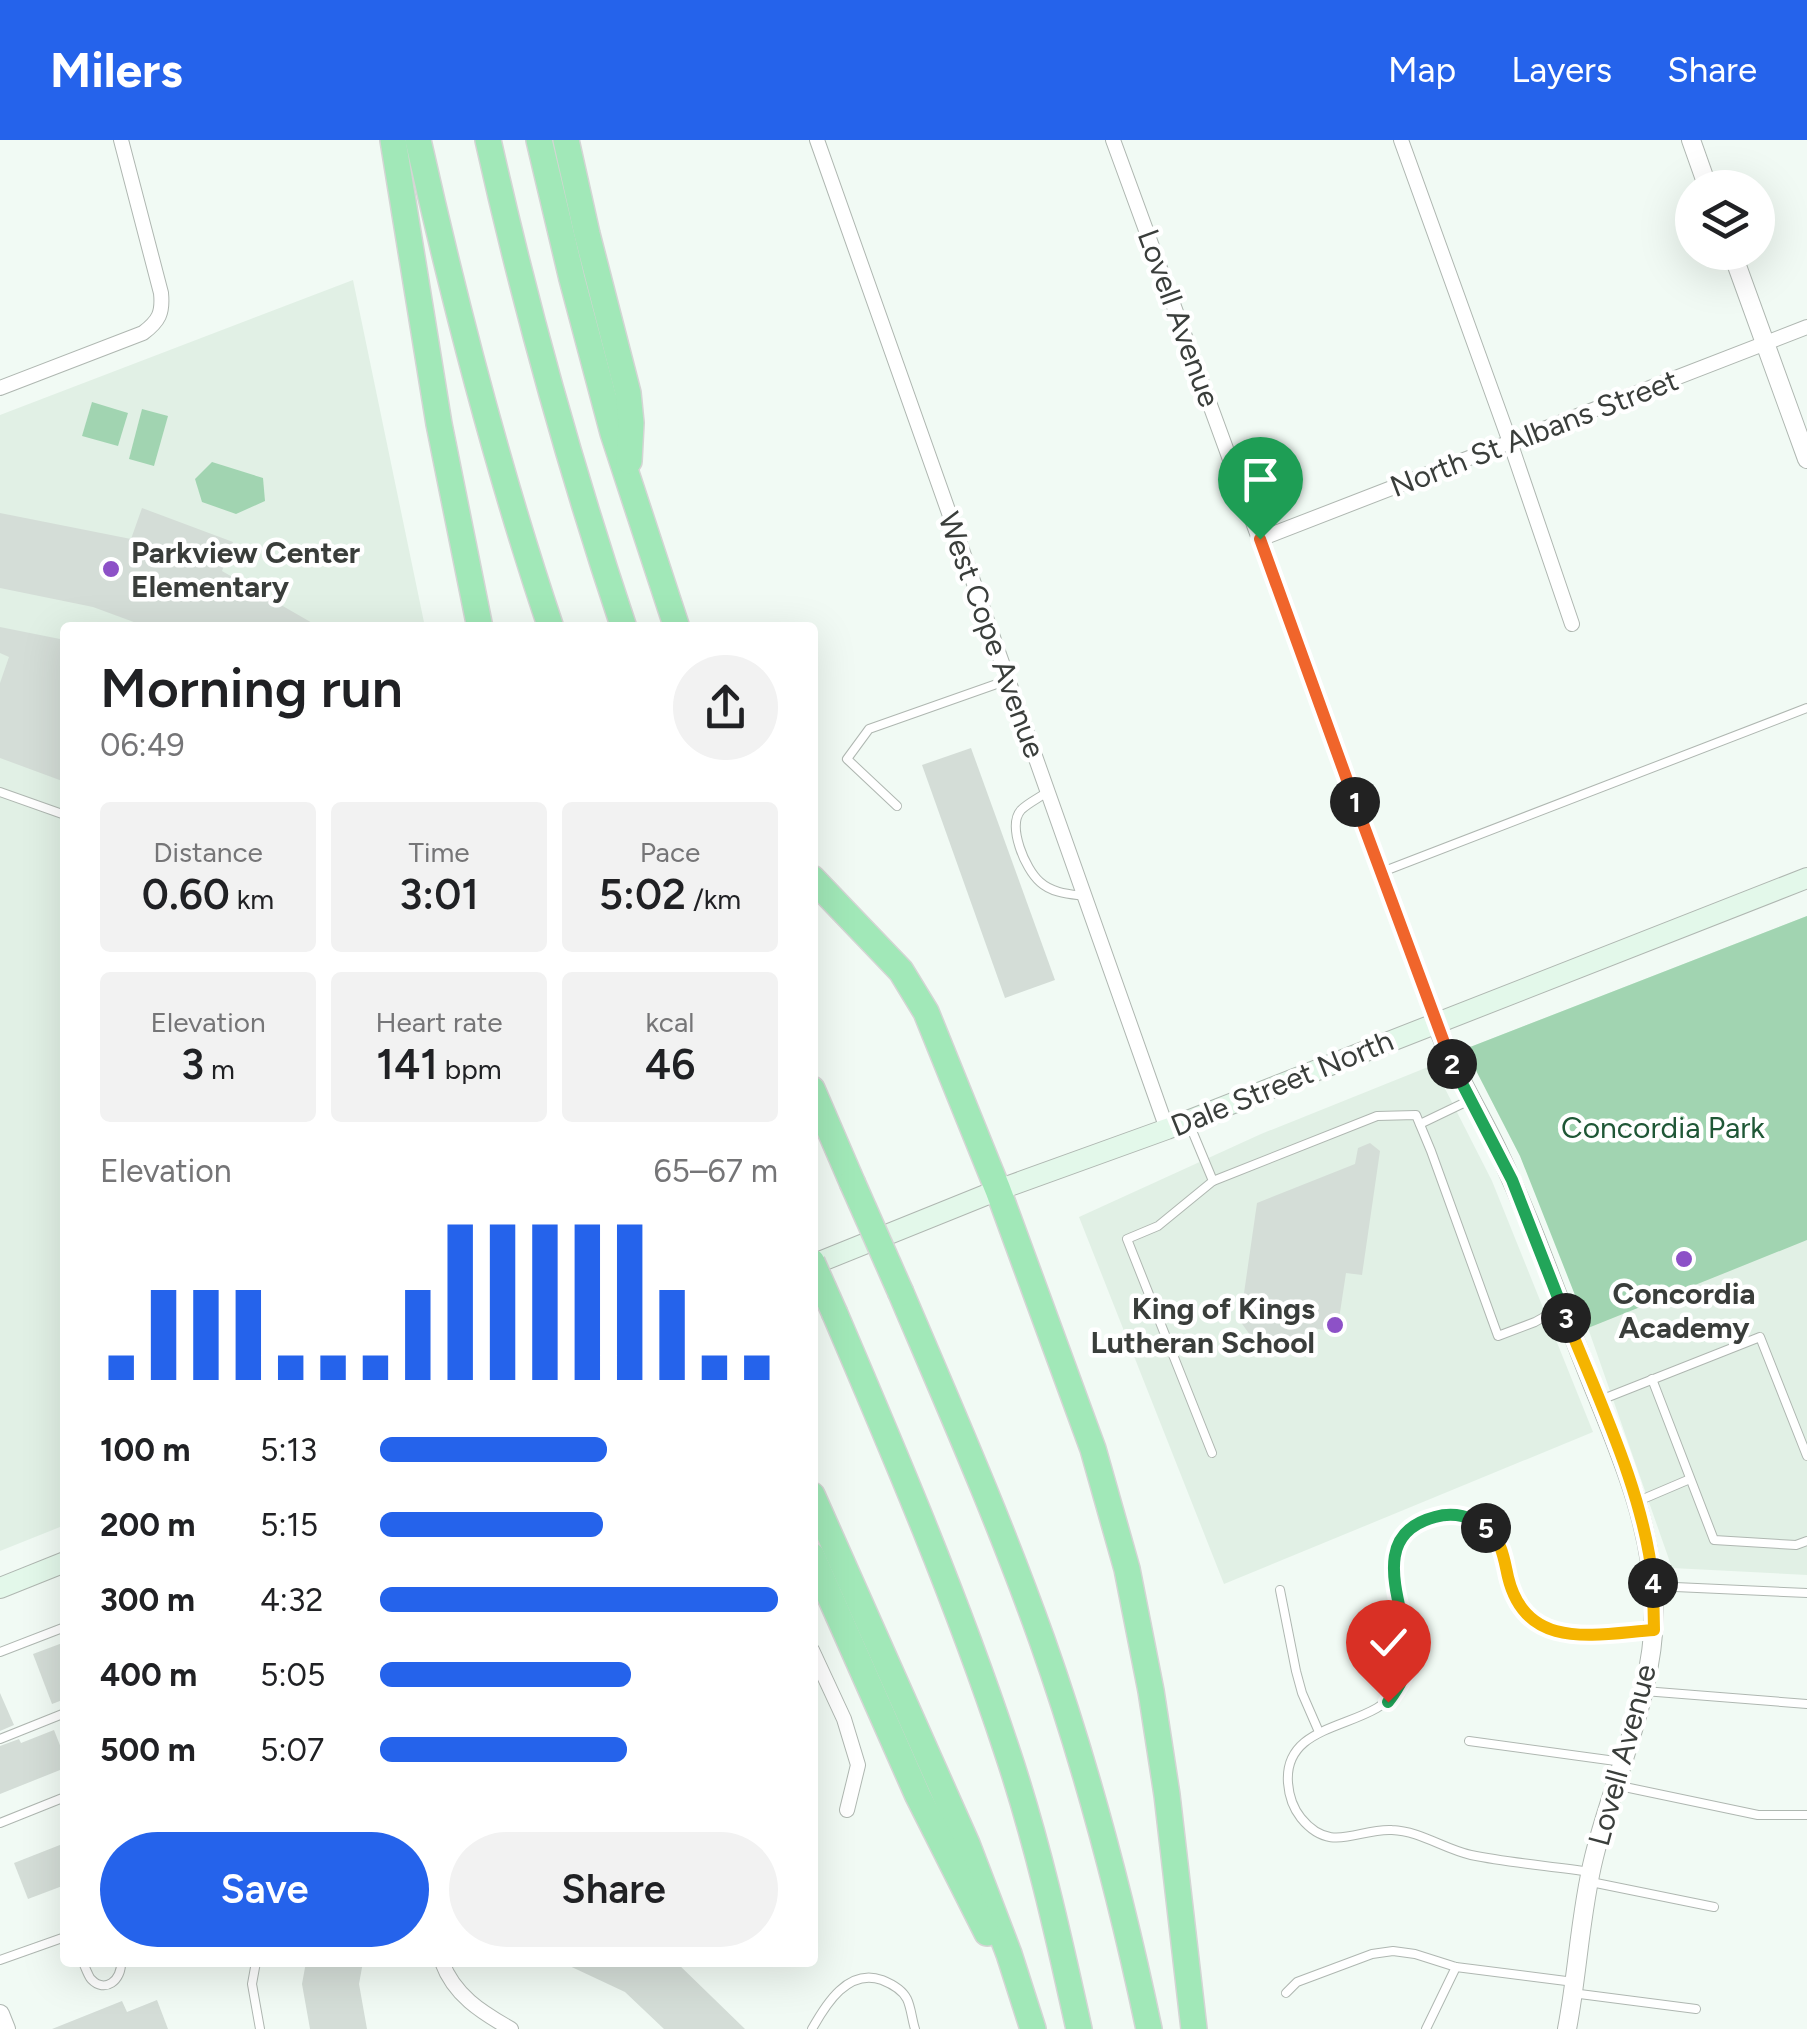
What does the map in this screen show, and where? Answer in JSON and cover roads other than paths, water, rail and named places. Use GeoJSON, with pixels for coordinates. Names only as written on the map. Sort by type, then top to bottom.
{"type":"FeatureCollection","features":[{"type":"Feature","properties":{"kind":"highway"},"geometry":{"type":"LineString","coordinates":[[393,140],[439,424],[479,622]]}},
{"type":"Feature","properties":{"kind":"highway"},"geometry":{"type":"LineString","coordinates":[[418,140],[468,352],[549,622]]}},
{"type":"Feature","properties":{"kind":"highway"},"geometry":{"type":"LineString","coordinates":[[488,140],[535,335],[584,508],[622,622]]}},
{"type":"Feature","properties":{"kind":"highway"},"geometry":{"type":"LineString","coordinates":[[538,140],[590,350],[675,622]]}},
{"type":"Feature","properties":{"kind":"highway"},"geometry":{"type":"LineString","coordinates":[[566,140],[628,393],[628,481]]}},
{"type":"Feature","properties":{"kind":"highway"},"geometry":{"type":"LineString","coordinates":[[818,884],[884,952],[913,988],[926,1012],[998,1190],[1093,1449],[1127,1569],[1151,1690],[1168,1794],[1194,2029]]}},
{"type":"Feature","properties":{"kind":"highway"},"geometry":{"type":"LineString","coordinates":[[818,1103],[984,1488],[1048,1660],[1111,1863],[1149,2029]]}},
{"type":"Feature","properties":{"kind":"highway"},"geometry":{"type":"LineString","coordinates":[[818,1277],[950,1588],[980,1670],[1031,1831],[1079,2029]]}},
{"type":"Feature","properties":{"kind":"highway"},"geometry":{"type":"LineString","coordinates":[[818,1509],[967,1844],[1009,1954],[1028,2018]]}},
{"type":"Feature","properties":{"kind":"highway"},"geometry":{"type":"LineString","coordinates":[[818,1570],[918,1796],[1028,2018]]}},
{"type":"Feature","properties":{"kind":"main road","name":"Dale Street North"},"geometry":{"type":"LineString","coordinates":[[818,1262],[998,1190],[1167,1130],[1807,878]]}},
{"type":"Feature","properties":{"kind":"main road"},"geometry":{"type":"LineString","coordinates":[[0,1588],[60,1564]]}},
{"type":"Feature","properties":{"kind":"street"},"geometry":{"type":"LineString","coordinates":[[0,388],[143,332],[158,322],[161,293],[121,140]]}},
{"type":"Feature","properties":{"kind":"street","name":"West Cope Avenue"},"geometry":{"type":"LineString","coordinates":[[816,140],[1167,1130]]}},
{"type":"Feature","properties":{"kind":"street","name":"Lovell Avenue"},"geometry":{"type":"LineString","coordinates":[[1113,140],[1448,1056],[1512,1180],[1644,1524],[1654,1586],[1654,1630],[1644,1690],[1590,1877],[1567,2029]]}},
{"type":"Feature","properties":{"kind":"street"},"geometry":{"type":"LineString","coordinates":[[1400,140],[1572,624]]}},
{"type":"Feature","properties":{"kind":"street"},"geometry":{"type":"LineString","coordinates":[[1691,140],[1702,170]]}},
{"type":"Feature","properties":{"kind":"street"},"geometry":{"type":"LineString","coordinates":[[1738,270],[1807,459]]}},
{"type":"Feature","properties":{"kind":"street","name":"North St Albans Street"},"geometry":{"type":"LineString","coordinates":[[1260,539],[1807,327]]}},
{"type":"Feature","properties":{"kind":"street"},"geometry":{"type":"LineString","coordinates":[[818,1663],[844,1719],[858,1765],[848,1810]]}},
{"type":"Feature","properties":{"kind":"street"},"geometry":{"type":"LineString","coordinates":[[445,1967],[473,2006],[510,2029]]}},
{"type":"Feature","properties":{"kind":"street"},"geometry":{"type":"LineString","coordinates":[[0,2014],[6,2029]]}},
{"type":"Feature","properties":{"kind":"lane"},"geometry":{"type":"LineString","coordinates":[[897,806],[847,759],[869,729],[1008,680]]}},
{"type":"Feature","properties":{"kind":"lane"},"geometry":{"type":"LineString","coordinates":[[1381,872],[1807,708]]}},
{"type":"Feature","properties":{"kind":"lane"},"geometry":{"type":"LineString","coordinates":[[0,792],[60,813]]}},
{"type":"Feature","properties":{"kind":"lane"},"geometry":{"type":"LineString","coordinates":[[1048,792],[1020,812],[1015,825],[1021,854],[1038,881],[1058,892],[1084,896]]}},
{"type":"Feature","properties":{"kind":"lane"},"geometry":{"type":"LineString","coordinates":[[1420,1124],[1470,1100]]}},
{"type":"Feature","properties":{"kind":"lane"},"geometry":{"type":"LineString","coordinates":[[1212,1452],[1126,1239],[1158,1226],[1213,1182],[1377,1116],[1416,1115],[1498,1336],[1562,1307]]}},
{"type":"Feature","properties":{"kind":"lane"},"geometry":{"type":"LineString","coordinates":[[1188,1121],[1213,1182]]}},
{"type":"Feature","properties":{"kind":"lane"},"geometry":{"type":"LineString","coordinates":[[1598,1401],[1760,1336],[1807,1456]]}},
{"type":"Feature","properties":{"kind":"lane"},"geometry":{"type":"LineString","coordinates":[[1652,1379],[1714,1540],[1796,1545],[1807,1541]]}},
{"type":"Feature","properties":{"kind":"lane"},"geometry":{"type":"LineString","coordinates":[[1636,1502],[1690,1479]]}},
{"type":"Feature","properties":{"kind":"lane"},"geometry":{"type":"LineString","coordinates":[[1654,1630],[1568,1636],[1536,1623],[1521,1610],[1512,1592],[1494,1533],[1477,1520],[1455,1515],[1436,1516],[1416,1524],[1402,1539],[1394,1558],[1408,1659],[1398,1689],[1388,1702],[1320,1732],[1294,1755],[1288,1770],[1288,1788],[1304,1822],[1323,1835],[1345,1839],[1388,1829],[1408,1832],[1472,1855],[1590,1877],[1714,1907]]}},
{"type":"Feature","properties":{"kind":"lane"},"geometry":{"type":"LineString","coordinates":[[1654,1586],[1807,1593]]}},
{"type":"Feature","properties":{"kind":"lane"},"geometry":{"type":"LineString","coordinates":[[1280,1590],[1302,1693],[1320,1732]]}},
{"type":"Feature","properties":{"kind":"lane"},"geometry":{"type":"LineString","coordinates":[[0,1652],[60,1629]]}},
{"type":"Feature","properties":{"kind":"lane"},"geometry":{"type":"LineString","coordinates":[[1644,1690],[1807,1704]]}},
{"type":"Feature","properties":{"kind":"lane"},"geometry":{"type":"LineString","coordinates":[[0,1739],[60,1715]]}},
{"type":"Feature","properties":{"kind":"lane"},"geometry":{"type":"LineString","coordinates":[[1468,1741],[1623,1762]]}},
{"type":"Feature","properties":{"kind":"lane"},"geometry":{"type":"LineString","coordinates":[[1615,1785],[1758,1816],[1807,1814]]}},
{"type":"Feature","properties":{"kind":"lane"},"geometry":{"type":"LineString","coordinates":[[0,1822],[60,1798]]}},
{"type":"Feature","properties":{"kind":"lane"},"geometry":{"type":"LineString","coordinates":[[0,1960],[60,1939]]}},
{"type":"Feature","properties":{"kind":"lane"},"geometry":{"type":"LineString","coordinates":[[1286,1993],[1298,1982],[1372,1954],[1393,1951],[1456,1966],[1696,2008]]}},
{"type":"Feature","properties":{"kind":"lane"},"geometry":{"type":"LineString","coordinates":[[1426,2029],[1456,1966]]}},
{"type":"Feature","properties":{"kind":"lane"},"geometry":{"type":"LineString","coordinates":[[85,1967],[90,1978],[104,1985],[120,1977],[121,1967]]}},
{"type":"Feature","properties":{"kind":"lane"},"geometry":{"type":"LineString","coordinates":[[255,1967],[252,1984],[260,2029]]}},
{"type":"Feature","properties":{"kind":"lane"},"geometry":{"type":"LineString","coordinates":[[812,2029],[830,1998],[852,1982],[870,1976],[893,1984],[906,1996],[915,2029]]}},
{"type":"Feature","properties":{"kind":"place","name":"Parkview Center Elementary"},"geometry":{"type":"Point","coordinates":[111,569]}},
{"type":"Feature","properties":{"kind":"place","name":"Concordia Academy"},"geometry":{"type":"Point","coordinates":[1684,1259]}},
{"type":"Feature","properties":{"kind":"place","name":"King of Kings Lutheran School"},"geometry":{"type":"Point","coordinates":[1335,1325]}},
{"type":"Feature","properties":{"kind":"park label","name":"Concordia Park"},"geometry":{"type":"Point","coordinates":[1663,1127]}}]}
